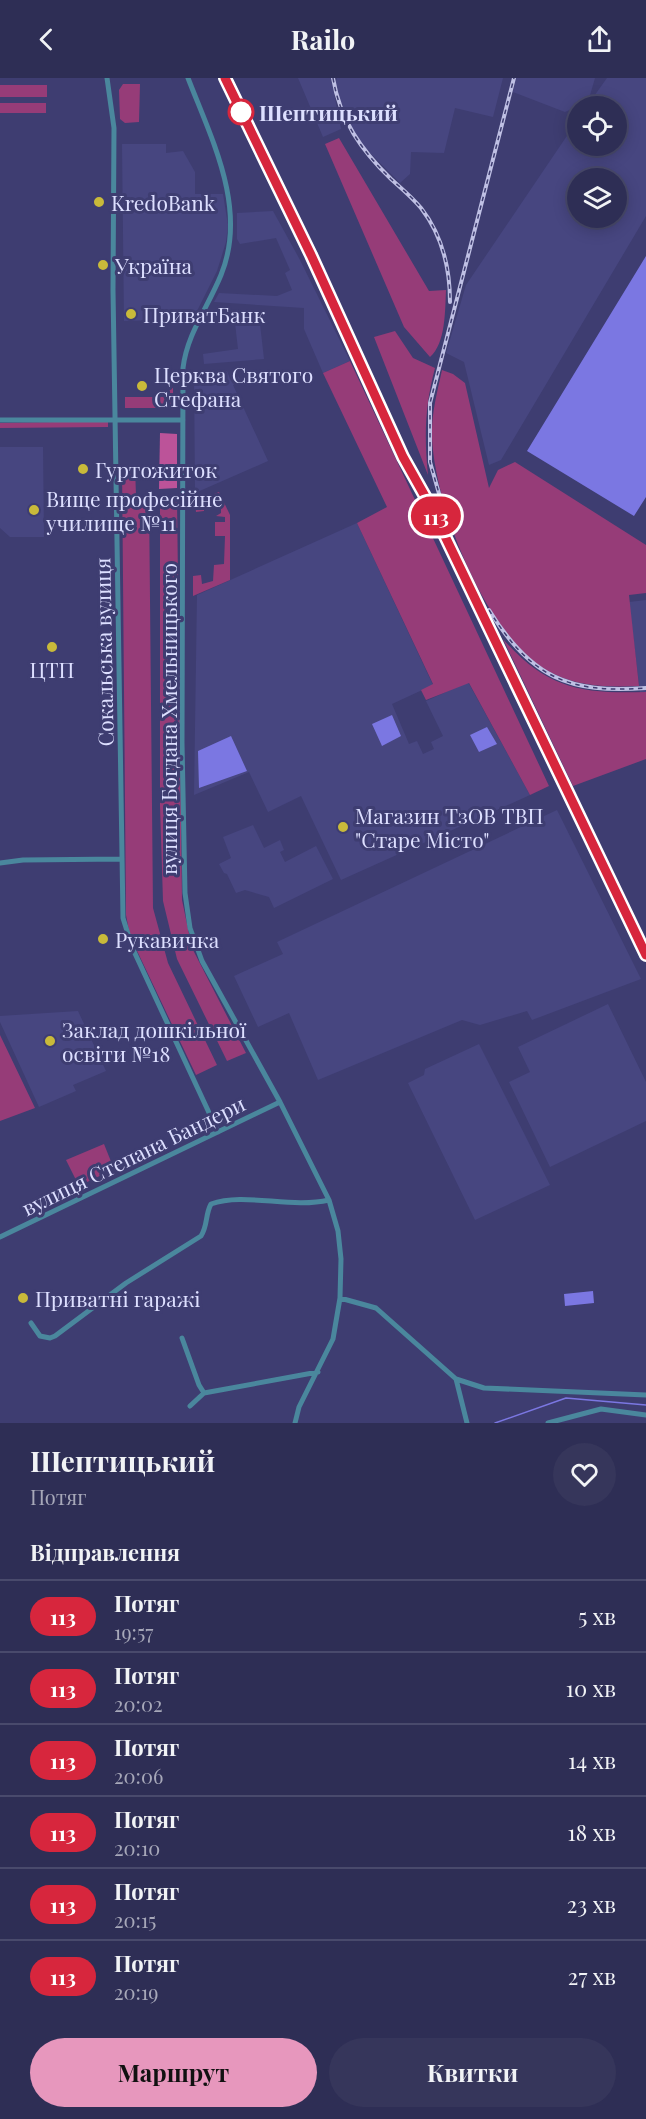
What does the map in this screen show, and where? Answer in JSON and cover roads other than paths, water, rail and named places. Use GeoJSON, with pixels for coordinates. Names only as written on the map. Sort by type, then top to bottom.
{"type":"FeatureCollection","features":[{"type":"Feature","properties":{"kind":"street","name":"Сокальська вулиця"},"geometry":{"type":"LineString","coordinates":[[106,78],[114,128],[122,859],[126,933],[218,1132]]}},
{"type":"Feature","properties":{"kind":"street","name":"вулиця Богдана Хмельницького"},"geometry":{"type":"LineString","coordinates":[[188,78],[215,148],[230,200],[231,226],[230,246],[222,273],[187,345],[183,368],[182,743],[188,914],[193,942],[280,1102],[329,1200],[338,1231],[341,1259],[340,1298],[333,1339],[299,1407],[295,1423]]}},
{"type":"Feature","properties":{"kind":"street"},"geometry":{"type":"LineString","coordinates":[[0,420],[183,420]]}},
{"type":"Feature","properties":{"kind":"street"},"geometry":{"type":"LineString","coordinates":[[0,863],[23,860],[122,859]]}},
{"type":"Feature","properties":{"kind":"street","name":"вулиця Степана Бандери"},"geometry":{"type":"LineString","coordinates":[[0,1237],[280,1102]]}},
{"type":"Feature","properties":{"kind":"street"},"geometry":{"type":"LineString","coordinates":[[31,1323],[40,1336],[50,1338],[55,1336],[126,1283],[201,1236],[208,1225],[208,1211],[211,1204],[225,1199],[294,1204],[329,1200]]}},
{"type":"Feature","properties":{"kind":"street"},"geometry":{"type":"LineString","coordinates":[[340,1298],[376,1308],[456,1379],[484,1388],[646,1395]]}},
{"type":"Feature","properties":{"kind":"street"},"geometry":{"type":"LineString","coordinates":[[182,1338],[204,1393]]}},
{"type":"Feature","properties":{"kind":"street"},"geometry":{"type":"LineString","coordinates":[[190,1406],[204,1393],[318,1372]]}},
{"type":"Feature","properties":{"kind":"street"},"geometry":{"type":"LineString","coordinates":[[456,1379],[466,1423]]}},
{"type":"Feature","properties":{"kind":"street"},"geometry":{"type":"LineString","coordinates":[[548,1423],[601,1409],[646,1415]]}},
{"type":"Feature","properties":{"kind":"waterway"},"geometry":{"type":"LineString","coordinates":[[495,1423],[566,1398],[646,1405]]}},
{"type":"Feature","properties":{"kind":"railway"},"geometry":{"type":"LineString","coordinates":[[230,78],[314,254],[397,437],[646,955]]}},
{"type":"Feature","properties":{"kind":"railway"},"geometry":{"type":"LineString","coordinates":[[333,78],[341,107],[361,145],[380,168],[418,204],[434,229],[446,264],[450,302]]}},
{"type":"Feature","properties":{"kind":"railway"},"geometry":{"type":"LineString","coordinates":[[448,525],[430,462],[430,403],[514,78]]}},
{"type":"Feature","properties":{"kind":"railway"},"geometry":{"type":"LineString","coordinates":[[489,610],[504,633],[520,651],[536,666],[554,676],[573,684],[595,688],[646,688]]}},
{"type":"Feature","properties":{"kind":"train","name":"113"},"geometry":{"type":"LineString","coordinates":[[225,78],[311,255],[403,457],[431,507],[646,955]]}},
{"type":"Feature","properties":{"kind":"place","name":"Шептицький"},"geometry":{"type":"Point","coordinates":[241,112]}},
{"type":"Feature","properties":{"kind":"place","name":"KredoBank"},"geometry":{"type":"Point","coordinates":[99,202]}},
{"type":"Feature","properties":{"kind":"place","name":"Україна"},"geometry":{"type":"Point","coordinates":[103,265]}},
{"type":"Feature","properties":{"kind":"place","name":"ПриватБанк"},"geometry":{"type":"Point","coordinates":[131,314]}},
{"type":"Feature","properties":{"kind":"place","name":"Церква Святого Стефана"},"geometry":{"type":"Point","coordinates":[142,386]}},
{"type":"Feature","properties":{"kind":"place","name":"Гуртожиток"},"geometry":{"type":"Point","coordinates":[83,469]}},
{"type":"Feature","properties":{"kind":"place","name":"Вище професійне училище №11"},"geometry":{"type":"Point","coordinates":[34,510]}},
{"type":"Feature","properties":{"kind":"place","name":"ЦТП"},"geometry":{"type":"Point","coordinates":[52,647]}},
{"type":"Feature","properties":{"kind":"place","name":"Магазин ТзОВ ТВП \"Старе Місто\""},"geometry":{"type":"Point","coordinates":[343,827]}},
{"type":"Feature","properties":{"kind":"place","name":"Рукавичка"},"geometry":{"type":"Point","coordinates":[103,939]}},
{"type":"Feature","properties":{"kind":"place","name":"Заклад дошкільної освіти №18"},"geometry":{"type":"Point","coordinates":[50,1041]}},
{"type":"Feature","properties":{"kind":"place","name":"Приватні гаражі"},"geometry":{"type":"Point","coordinates":[23,1298]}}]}
